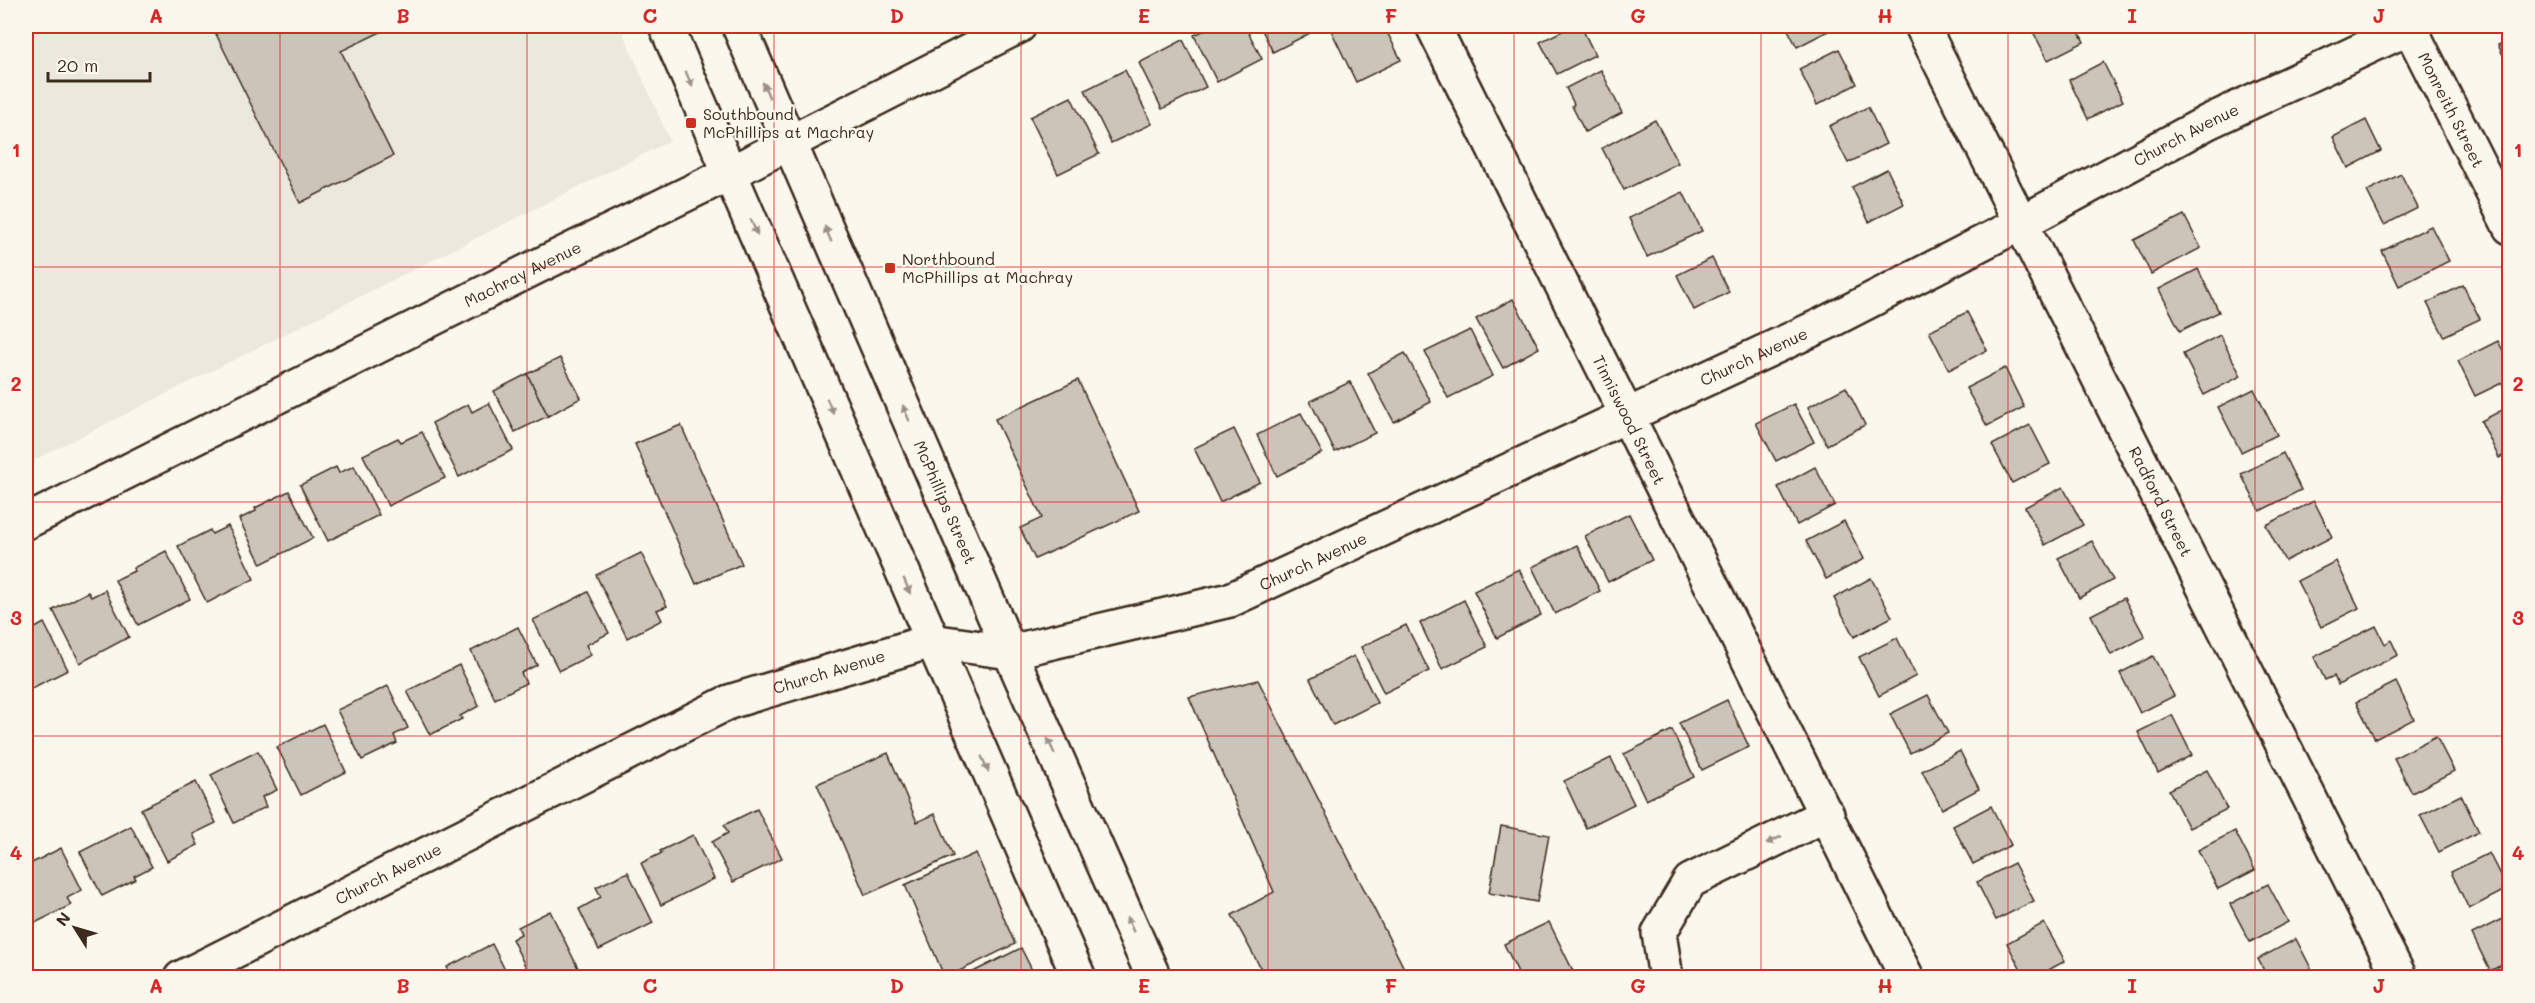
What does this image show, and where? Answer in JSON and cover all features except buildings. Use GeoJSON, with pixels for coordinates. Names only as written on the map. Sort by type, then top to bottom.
{"type":"FeatureCollection","features":[{"type":"Feature","properties":{"kind":"street"},"geometry":{"type":"LineString","coordinates":[[666,26],[1079,978]]}},
{"type":"Feature","properties":{"kind":"street","name":"McPhillips Street"},"geometry":{"type":"LineString","coordinates":[[739,26],[1154,978]]}},
{"type":"Feature","properties":{"kind":"street","name":"Machray Avenue"},"geometry":{"type":"LineString","coordinates":[[26,522],[536,267],[789,144],[1019,26]]}},
{"type":"Feature","properties":{"kind":"street","name":"Tinniswood Street"},"geometry":{"type":"LineString","coordinates":[[1433,26],[1907,978]]}},
{"type":"Feature","properties":{"kind":"street","name":"Radford Street"},"geometry":{"type":"LineString","coordinates":[[1922,26],[2400,978]]}},
{"type":"Feature","properties":{"kind":"street","name":"Church Avenue"},"geometry":{"type":"LineString","coordinates":[[181,978],[729,702],[931,641],[1010,651],[1230,600],[1824,324],[2021,223],[2208,122],[2410,26]]}},
{"type":"Feature","properties":{"kind":"street","name":"Monreith Street"},"geometry":{"type":"LineString","coordinates":[[2410,26],[2510,226]]}},
{"type":"Feature","properties":{"kind":"street"},"geometry":{"type":"LineString","coordinates":[[1666,978],[1659,933],[1690,881],[1827,814]]}},
{"type":"Feature","properties":{"kind":"shaded area"},"geometry":{"type":"Polygon","coordinates":[[[26,26],[620,26],[670,141],[26,464],[26,26]]]}},
{"type":"Feature","properties":{"kind":"place","name":"Southbound McPhillips at Machray"},"geometry":{"type":"Point","coordinates":[691,123]}},
{"type":"Feature","properties":{"kind":"place","name":"Northbound McPhillips at Machray"},"geometry":{"type":"Point","coordinates":[890,268]}}]}
